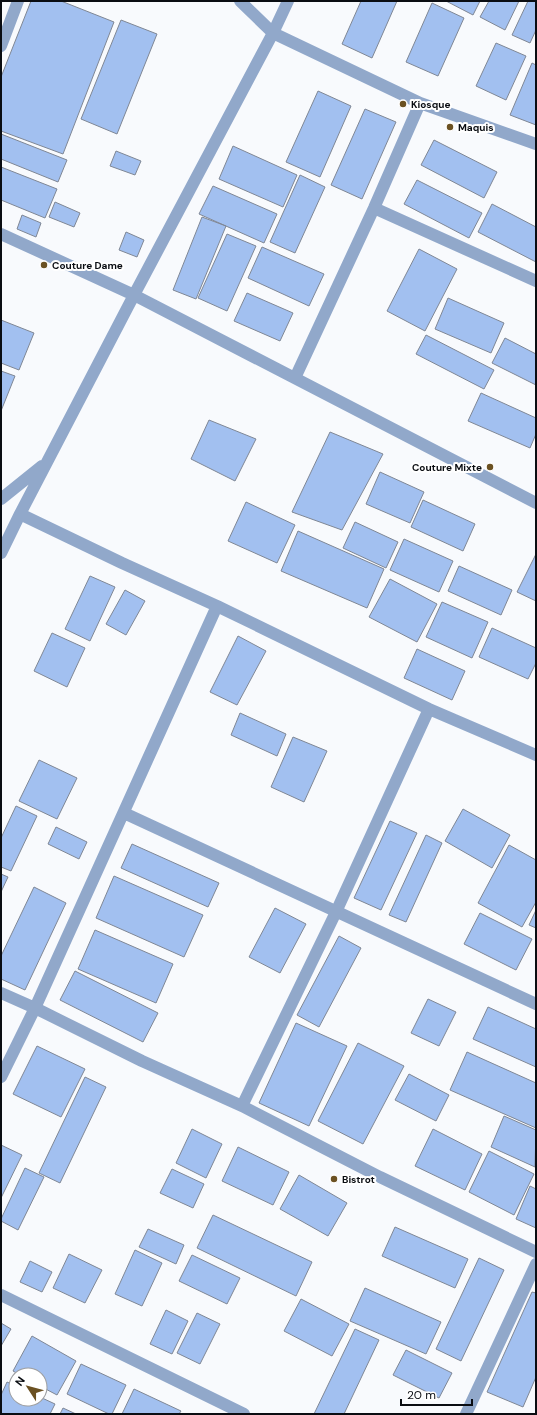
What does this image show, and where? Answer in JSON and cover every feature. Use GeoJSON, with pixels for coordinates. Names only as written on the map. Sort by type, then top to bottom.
{"type":"FeatureCollection","features":[{"type":"Feature","properties":{"kind":"street"},"geometry":{"type":"LineString","coordinates":[[1,46],[18,1]]}},
{"type":"Feature","properties":{"kind":"street"},"geometry":{"type":"LineString","coordinates":[[240,1],[273,33],[420,103],[536,144]]}},
{"type":"Feature","properties":{"kind":"street"},"geometry":{"type":"LineString","coordinates":[[1,553],[134,295],[273,33],[288,1]]}},
{"type":"Feature","properties":{"kind":"street"},"geometry":{"type":"LineString","coordinates":[[295,378],[374,208],[420,103]]}},
{"type":"Feature","properties":{"kind":"street"},"geometry":{"type":"LineString","coordinates":[[374,208],[536,281]]}},
{"type":"Feature","properties":{"kind":"street"},"geometry":{"type":"LineString","coordinates":[[1,234],[134,295],[536,503]]}},
{"type":"Feature","properties":{"kind":"street"},"geometry":{"type":"LineString","coordinates":[[1,499],[47,462]]}},
{"type":"Feature","properties":{"kind":"street"},"geometry":{"type":"LineString","coordinates":[[20,514],[122,563],[217,606],[429,709],[536,755]]}},
{"type":"Feature","properties":{"kind":"street"},"geometry":{"type":"LineString","coordinates":[[1,1077],[35,1008],[217,606]]}},
{"type":"Feature","properties":{"kind":"street"},"geometry":{"type":"LineString","coordinates":[[242,1106],[336,912],[429,709]]}},
{"type":"Feature","properties":{"kind":"street"},"geometry":{"type":"LineString","coordinates":[[124,813],[536,1004]]}},
{"type":"Feature","properties":{"kind":"street"},"geometry":{"type":"LineString","coordinates":[[1,993],[242,1106],[380,1178],[536,1252]]}},
{"type":"Feature","properties":{"kind":"street"},"geometry":{"type":"LineString","coordinates":[[466,1414],[536,1264]]}},
{"type":"Feature","properties":{"kind":"street"},"geometry":{"type":"LineString","coordinates":[[1,1295],[244,1414]]}},
{"type":"Feature","properties":{"kind":"building"},"geometry":{"type":"Polygon","coordinates":[[[31,1],[61,1],[114,22],[63,154],[1,131],[1,77],[31,1]]]}},
{"type":"Feature","properties":{"kind":"building"},"geometry":{"type":"Polygon","coordinates":[[[361,1],[397,1],[372,58],[342,44],[361,1]]]}},
{"type":"Feature","properties":{"kind":"building"},"geometry":{"type":"Polygon","coordinates":[[[446,1],[480,1],[473,15],[446,1]]]}},
{"type":"Feature","properties":{"kind":"building"},"geometry":{"type":"Polygon","coordinates":[[[489,1],[519,1],[505,30],[480,17],[489,1]]]}},
{"type":"Feature","properties":{"kind":"building"},"geometry":{"type":"Polygon","coordinates":[[[528,1],[536,1],[536,30],[530,43],[512,35],[528,1]]]}},
{"type":"Feature","properties":{"kind":"building"},"geometry":{"type":"Polygon","coordinates":[[[432,3],[464,18],[438,76],[406,62],[432,3]]]}},
{"type":"Feature","properties":{"kind":"building"},"geometry":{"type":"Polygon","coordinates":[[[121,20],[157,34],[117,134],[81,119],[121,20]]]}},
{"type":"Feature","properties":{"kind":"building"},"geometry":{"type":"Polygon","coordinates":[[[496,43],[526,56],[506,100],[476,86],[496,43]]]}},
{"type":"Feature","properties":{"kind":"building"},"geometry":{"type":"Polygon","coordinates":[[[532,63],[536,65],[536,125],[510,115],[532,63]]]}},
{"type":"Feature","properties":{"kind":"building"},"geometry":{"type":"Polygon","coordinates":[[[318,91],[351,106],[320,177],[286,162],[318,91]]]}},
{"type":"Feature","properties":{"kind":"building"},"geometry":{"type":"Polygon","coordinates":[[[365,109],[396,122],[362,199],[331,185],[365,109]]]}},
{"type":"Feature","properties":{"kind":"building"},"geometry":{"type":"Polygon","coordinates":[[[1,134],[67,160],[58,182],[1,159],[1,134]]]}},
{"type":"Feature","properties":{"kind":"building"},"geometry":{"type":"Polygon","coordinates":[[[434,140],[497,172],[484,198],[421,165],[434,140]]]}},
{"type":"Feature","properties":{"kind":"building"},"geometry":{"type":"Polygon","coordinates":[[[233,146],[297,175],[283,207],[219,179],[233,146]]]}},
{"type":"Feature","properties":{"kind":"building"},"geometry":{"type":"Polygon","coordinates":[[[116,151],[141,161],[135,175],[110,166],[116,151]]]}},
{"type":"Feature","properties":{"kind":"building"},"geometry":{"type":"Polygon","coordinates":[[[1,167],[57,189],[45,218],[1,200],[1,167]]]}},
{"type":"Feature","properties":{"kind":"building"},"geometry":{"type":"Polygon","coordinates":[[[300,175],[325,187],[295,253],[270,242],[300,175]]]}},
{"type":"Feature","properties":{"kind":"building"},"geometry":{"type":"Polygon","coordinates":[[[417,180],[482,213],[469,238],[404,204],[417,180]]]}},
{"type":"Feature","properties":{"kind":"building"},"geometry":{"type":"Polygon","coordinates":[[[213,186],[277,214],[264,243],[199,214],[213,186]]]}},
{"type":"Feature","properties":{"kind":"building"},"geometry":{"type":"Polygon","coordinates":[[[55,202],[80,213],[74,227],[49,217],[55,202]]]}},
{"type":"Feature","properties":{"kind":"building"},"geometry":{"type":"Polygon","coordinates":[[[492,204],[536,227],[536,262],[478,232],[492,204]]]}},
{"type":"Feature","properties":{"kind":"building"},"geometry":{"type":"Polygon","coordinates":[[[22,215],[41,223],[36,237],[17,229],[22,215]]]}},
{"type":"Feature","properties":{"kind":"building"},"geometry":{"type":"Polygon","coordinates":[[[202,217],[226,226],[196,299],[173,290],[202,217]]]}},
{"type":"Feature","properties":{"kind":"building"},"geometry":{"type":"Polygon","coordinates":[[[126,232],[144,240],[137,257],[119,250],[126,232]]]}},
{"type":"Feature","properties":{"kind":"building"},"geometry":{"type":"Polygon","coordinates":[[[227,234],[256,246],[227,311],[198,298],[227,234]]]}},
{"type":"Feature","properties":{"kind":"building"},"geometry":{"type":"Polygon","coordinates":[[[262,247],[324,274],[309,306],[248,278],[262,247]]]}},
{"type":"Feature","properties":{"kind":"building"},"geometry":{"type":"Polygon","coordinates":[[[419,249],[457,269],[425,331],[387,311],[419,249]]]}},
{"type":"Feature","properties":{"kind":"building"},"geometry":{"type":"Polygon","coordinates":[[[247,293],[293,313],[280,341],[234,321],[247,293]]]}},
{"type":"Feature","properties":{"kind":"building"},"geometry":{"type":"Polygon","coordinates":[[[448,298],[504,323],[491,353],[435,329],[448,298]]]}},
{"type":"Feature","properties":{"kind":"building"},"geometry":{"type":"Polygon","coordinates":[[[1,320],[34,333],[19,370],[1,363],[1,320]]]}},
{"type":"Feature","properties":{"kind":"building"},"geometry":{"type":"Polygon","coordinates":[[[426,335],[494,370],[484,389],[416,354],[426,335]]]}},
{"type":"Feature","properties":{"kind":"building"},"geometry":{"type":"Polygon","coordinates":[[[505,338],[536,354],[536,385],[492,363],[505,338]]]}},
{"type":"Feature","properties":{"kind":"building"},"geometry":{"type":"Polygon","coordinates":[[[1,371],[15,376],[1,411],[1,371]]]}},
{"type":"Feature","properties":{"kind":"building"},"geometry":{"type":"Polygon","coordinates":[[[481,393],[536,418],[536,434],[530,448],[468,421],[481,393]]]}},
{"type":"Feature","properties":{"kind":"building"},"geometry":{"type":"Polygon","coordinates":[[[209,420],[256,439],[235,481],[191,459],[209,420]]]}},
{"type":"Feature","properties":{"kind":"building"},"geometry":{"type":"Polygon","coordinates":[[[330,432],[383,454],[342,530],[292,512],[330,432]]]}},
{"type":"Feature","properties":{"kind":"building"},"geometry":{"type":"Polygon","coordinates":[[[380,472],[424,492],[410,523],[366,504],[380,472]]]}},
{"type":"Feature","properties":{"kind":"building"},"geometry":{"type":"Polygon","coordinates":[[[423,500],[475,524],[463,551],[411,527],[423,500]]]}},
{"type":"Feature","properties":{"kind":"building"},"geometry":{"type":"Polygon","coordinates":[[[246,502],[295,525],[277,563],[228,541],[246,502]]]}},
{"type":"Feature","properties":{"kind":"building"},"geometry":{"type":"Polygon","coordinates":[[[355,522],[398,542],[386,568],[343,548],[355,522]]]}},
{"type":"Feature","properties":{"kind":"building"},"geometry":{"type":"Polygon","coordinates":[[[298,531],[384,569],[367,608],[281,571],[298,531]]]}},
{"type":"Feature","properties":{"kind":"building"},"geometry":{"type":"Polygon","coordinates":[[[404,539],[453,561],[439,592],[390,570],[404,539]]]}},
{"type":"Feature","properties":{"kind":"building"},"geometry":{"type":"Polygon","coordinates":[[[536,554],[536,601],[517,592],[536,554]]]}},
{"type":"Feature","properties":{"kind":"building"},"geometry":{"type":"Polygon","coordinates":[[[459,566],[512,590],[501,615],[448,591],[459,566]]]}},
{"type":"Feature","properties":{"kind":"building"},"geometry":{"type":"Polygon","coordinates":[[[90,576],[115,587],[90,641],[65,629],[90,576]]]}},
{"type":"Feature","properties":{"kind":"building"},"geometry":{"type":"Polygon","coordinates":[[[390,579],[437,604],[417,642],[369,617],[390,579]]]}},
{"type":"Feature","properties":{"kind":"building"},"geometry":{"type":"Polygon","coordinates":[[[125,590],[145,601],[126,635],[106,624],[125,590]]]}},
{"type":"Feature","properties":{"kind":"building"},"geometry":{"type":"Polygon","coordinates":[[[442,602],[488,622],[472,658],[426,637],[442,602]]]}},
{"type":"Feature","properties":{"kind":"building"},"geometry":{"type":"Polygon","coordinates":[[[492,628],[536,648],[536,663],[528,679],[479,657],[492,628]]]}},
{"type":"Feature","properties":{"kind":"building"},"geometry":{"type":"Polygon","coordinates":[[[52,633],[85,648],[67,687],[34,671],[52,633]]]}},
{"type":"Feature","properties":{"kind":"building"},"geometry":{"type":"Polygon","coordinates":[[[238,636],[266,651],[237,705],[210,692],[238,636]]]}},
{"type":"Feature","properties":{"kind":"building"},"geometry":{"type":"Polygon","coordinates":[[[417,649],[465,671],[452,700],[404,678],[417,649]]]}},
{"type":"Feature","properties":{"kind":"building"},"geometry":{"type":"Polygon","coordinates":[[[240,713],[286,734],[277,756],[231,735],[240,713]]]}},
{"type":"Feature","properties":{"kind":"building"},"geometry":{"type":"Polygon","coordinates":[[[293,737],[327,751],[304,802],[271,787],[293,737]]]}},
{"type":"Feature","properties":{"kind":"building"},"geometry":{"type":"Polygon","coordinates":[[[39,760],[77,778],[57,819],[19,801],[39,760]]]}},
{"type":"Feature","properties":{"kind":"building"},"geometry":{"type":"Polygon","coordinates":[[[16,806],[37,816],[11,871],[1,867],[1,838],[16,806]]]}},
{"type":"Feature","properties":{"kind":"building"},"geometry":{"type":"Polygon","coordinates":[[[463,809],[510,835],[492,868],[445,841],[463,809]]]}},
{"type":"Feature","properties":{"kind":"building"},"geometry":{"type":"Polygon","coordinates":[[[390,821],[417,833],[381,910],[354,898],[390,821]]]}},
{"type":"Feature","properties":{"kind":"building"},"geometry":{"type":"Polygon","coordinates":[[[56,827],[87,842],[79,859],[48,844],[56,827]]]}},
{"type":"Feature","properties":{"kind":"building"},"geometry":{"type":"Polygon","coordinates":[[[426,835],[442,843],[406,922],[389,915],[426,835]]]}},
{"type":"Feature","properties":{"kind":"building"},"geometry":{"type":"Polygon","coordinates":[[[132,844],[219,883],[208,907],[121,868],[132,844]]]}},
{"type":"Feature","properties":{"kind":"building"},"geometry":{"type":"Polygon","coordinates":[[[509,845],[536,860],[536,902],[522,927],[478,903],[509,845]]]}},
{"type":"Feature","properties":{"kind":"building"},"geometry":{"type":"Polygon","coordinates":[[[1,874],[8,877],[1,892],[1,874]]]}},
{"type":"Feature","properties":{"kind":"building"},"geometry":{"type":"Polygon","coordinates":[[[114,876],[203,915],[184,957],[96,918],[114,876]]]}},
{"type":"Feature","properties":{"kind":"building"},"geometry":{"type":"Polygon","coordinates":[[[34,887],[66,903],[25,990],[1,979],[1,956],[34,887]]]}},
{"type":"Feature","properties":{"kind":"building"},"geometry":{"type":"Polygon","coordinates":[[[275,908],[306,924],[280,973],[249,957],[275,908]]]}},
{"type":"Feature","properties":{"kind":"building"},"geometry":{"type":"Polygon","coordinates":[[[536,910],[536,928],[529,925],[536,910]]]}},
{"type":"Feature","properties":{"kind":"building"},"geometry":{"type":"Polygon","coordinates":[[[480,913],[532,939],[516,970],[464,944],[480,913]]]}},
{"type":"Feature","properties":{"kind":"building"},"geometry":{"type":"Polygon","coordinates":[[[95,930],[173,964],[156,1003],[78,969],[95,930]]]}},
{"type":"Feature","properties":{"kind":"building"},"geometry":{"type":"Polygon","coordinates":[[[339,936],[361,948],[319,1027],[297,1015],[339,936]]]}},
{"type":"Feature","properties":{"kind":"building"},"geometry":{"type":"Polygon","coordinates":[[[75,971],[158,1013],[143,1042],[60,1000],[75,971]]]}},
{"type":"Feature","properties":{"kind":"building"},"geometry":{"type":"Polygon","coordinates":[[[428,999],[456,1012],[439,1046],[411,1033],[428,999]]]}},
{"type":"Feature","properties":{"kind":"building"},"geometry":{"type":"Polygon","coordinates":[[[488,1007],[536,1029],[536,1067],[473,1039],[488,1007]]]}},
{"type":"Feature","properties":{"kind":"building"},"geometry":{"type":"Polygon","coordinates":[[[296,1023],[347,1046],[309,1126],[259,1103],[296,1023]]]}},
{"type":"Feature","properties":{"kind":"building"},"geometry":{"type":"Polygon","coordinates":[[[358,1043],[404,1066],[363,1144],[318,1121],[358,1043]]]}},
{"type":"Feature","properties":{"kind":"building"},"geometry":{"type":"Polygon","coordinates":[[[37,1046],[85,1069],[61,1117],[13,1094],[37,1046]]]}},
{"type":"Feature","properties":{"kind":"building"},"geometry":{"type":"Polygon","coordinates":[[[467,1052],[536,1083],[536,1128],[450,1090],[467,1052]]]}},
{"type":"Feature","properties":{"kind":"building"},"geometry":{"type":"Polygon","coordinates":[[[409,1074],[449,1095],[436,1121],[395,1100],[409,1074]]]}},
{"type":"Feature","properties":{"kind":"building"},"geometry":{"type":"Polygon","coordinates":[[[85,1077],[106,1087],[60,1183],[39,1173],[85,1077]]]}},
{"type":"Feature","properties":{"kind":"building"},"geometry":{"type":"Polygon","coordinates":[[[504,1116],[536,1130],[535,1167],[491,1147],[504,1116]]]}},
{"type":"Feature","properties":{"kind":"building"},"geometry":{"type":"Polygon","coordinates":[[[192,1129],[222,1144],[206,1178],[176,1163],[192,1129]]]}},
{"type":"Feature","properties":{"kind":"building"},"geometry":{"type":"Polygon","coordinates":[[[433,1129],[482,1154],[465,1190],[415,1166],[433,1129]]]}},
{"type":"Feature","properties":{"kind":"building"},"geometry":{"type":"Polygon","coordinates":[[[1,1145],[22,1155],[1,1198],[1,1145]]]}},
{"type":"Feature","properties":{"kind":"building"},"geometry":{"type":"Polygon","coordinates":[[[238,1147],[289,1172],[273,1205],[222,1181],[238,1147]]]}},
{"type":"Feature","properties":{"kind":"building"},"geometry":{"type":"Polygon","coordinates":[[[489,1151],[534,1174],[514,1215],[469,1192],[489,1151]]]}},
{"type":"Feature","properties":{"kind":"building"},"geometry":{"type":"Polygon","coordinates":[[[25,1168],[44,1177],[18,1230],[1,1221],[1,1219],[25,1168]]]}},
{"type":"Feature","properties":{"kind":"building"},"geometry":{"type":"Polygon","coordinates":[[[172,1169],[204,1184],[193,1208],[160,1193],[172,1169]]]}},
{"type":"Feature","properties":{"kind":"building"},"geometry":{"type":"Polygon","coordinates":[[[299,1175],[347,1203],[328,1236],[280,1209],[299,1175]]]}},
{"type":"Feature","properties":{"kind":"building"},"geometry":{"type":"Polygon","coordinates":[[[530,1186],[536,1189],[536,1228],[516,1219],[530,1186]]]}},
{"type":"Feature","properties":{"kind":"building"},"geometry":{"type":"Polygon","coordinates":[[[213,1215],[312,1262],[296,1296],[197,1248],[213,1215]]]}},
{"type":"Feature","properties":{"kind":"building"},"geometry":{"type":"Polygon","coordinates":[[[395,1227],[468,1259],[455,1288],[382,1256],[395,1227]]]}},
{"type":"Feature","properties":{"kind":"building"},"geometry":{"type":"Polygon","coordinates":[[[148,1229],[184,1245],[176,1264],[139,1247],[148,1229]]]}},
{"type":"Feature","properties":{"kind":"building"},"geometry":{"type":"Polygon","coordinates":[[[135,1250],[162,1263],[142,1306],[115,1294],[135,1250]]]}},
{"type":"Feature","properties":{"kind":"building"},"geometry":{"type":"Polygon","coordinates":[[[69,1254],[102,1270],[85,1303],[53,1288],[69,1254]]]}},
{"type":"Feature","properties":{"kind":"building"},"geometry":{"type":"Polygon","coordinates":[[[192,1255],[240,1278],[227,1304],[179,1281],[192,1255]]]}},
{"type":"Feature","properties":{"kind":"building"},"geometry":{"type":"Polygon","coordinates":[[[479,1258],[504,1270],[461,1361],[436,1349],[479,1258]]]}},
{"type":"Feature","properties":{"kind":"building"},"geometry":{"type":"Polygon","coordinates":[[[30,1261],[52,1272],[42,1292],[20,1282],[30,1261]]]}},
{"type":"Feature","properties":{"kind":"building"},"geometry":{"type":"Polygon","coordinates":[[[365,1288],[441,1322],[426,1354],[350,1321],[365,1288]]]}},
{"type":"Feature","properties":{"kind":"building"},"geometry":{"type":"Polygon","coordinates":[[[532,1292],[536,1293],[536,1377],[523,1407],[487,1392],[532,1292]]]}},
{"type":"Feature","properties":{"kind":"building"},"geometry":{"type":"Polygon","coordinates":[[[301,1299],[349,1324],[332,1356],[284,1331],[301,1299]]]}},
{"type":"Feature","properties":{"kind":"building"},"geometry":{"type":"Polygon","coordinates":[[[166,1310],[188,1321],[172,1354],[150,1344],[166,1310]]]}},
{"type":"Feature","properties":{"kind":"building"},"geometry":{"type":"Polygon","coordinates":[[[197,1313],[220,1324],[200,1364],[177,1353],[197,1313]]]}},
{"type":"Feature","properties":{"kind":"building"},"geometry":{"type":"Polygon","coordinates":[[[1,1323],[11,1329],[1,1346],[1,1323]]]}},
{"type":"Feature","properties":{"kind":"building"},"geometry":{"type":"Polygon","coordinates":[[[355,1329],[379,1340],[344,1414],[314,1414],[355,1329]]]}},
{"type":"Feature","properties":{"kind":"building"},"geometry":{"type":"Polygon","coordinates":[[[32,1336],[76,1361],[57,1395],[48,1390],[48,1367],[15,1367],[32,1336]]]}},
{"type":"Feature","properties":{"kind":"building"},"geometry":{"type":"Polygon","coordinates":[[[406,1350],[452,1373],[439,1398],[393,1375],[406,1350]]]}},
{"type":"Feature","properties":{"kind":"building"},"geometry":{"type":"Polygon","coordinates":[[[81,1364],[126,1385],[112,1414],[109,1414],[67,1394],[81,1364]]]}},
{"type":"Feature","properties":{"kind":"building"},"geometry":{"type":"Polygon","coordinates":[[[7,1382],[8,1407],[48,1407],[48,1401],[55,1404],[50,1414],[1,1414],[1,1395],[7,1382]]]}},
{"type":"Feature","properties":{"kind":"building"},"geometry":{"type":"Polygon","coordinates":[[[134,1389],[181,1411],[179,1414],[122,1414],[134,1389]]]}},
{"type":"Feature","properties":{"kind":"building"},"geometry":{"type":"Polygon","coordinates":[[[63,1408],[76,1414],[60,1414],[63,1408]]]}},
{"type":"Feature","properties":{"kind":"place","name":"Kiosque"},"geometry":{"type":"Point","coordinates":[403,104]}},
{"type":"Feature","properties":{"kind":"place","name":"Maquis"},"geometry":{"type":"Point","coordinates":[450,127]}},
{"type":"Feature","properties":{"kind":"place","name":"Couture Dame"},"geometry":{"type":"Point","coordinates":[44,265]}},
{"type":"Feature","properties":{"kind":"place","name":"Couture Mixte"},"geometry":{"type":"Point","coordinates":[490,467]}},
{"type":"Feature","properties":{"kind":"place","name":"Bistrot"},"geometry":{"type":"Point","coordinates":[334,1179]}}]}
